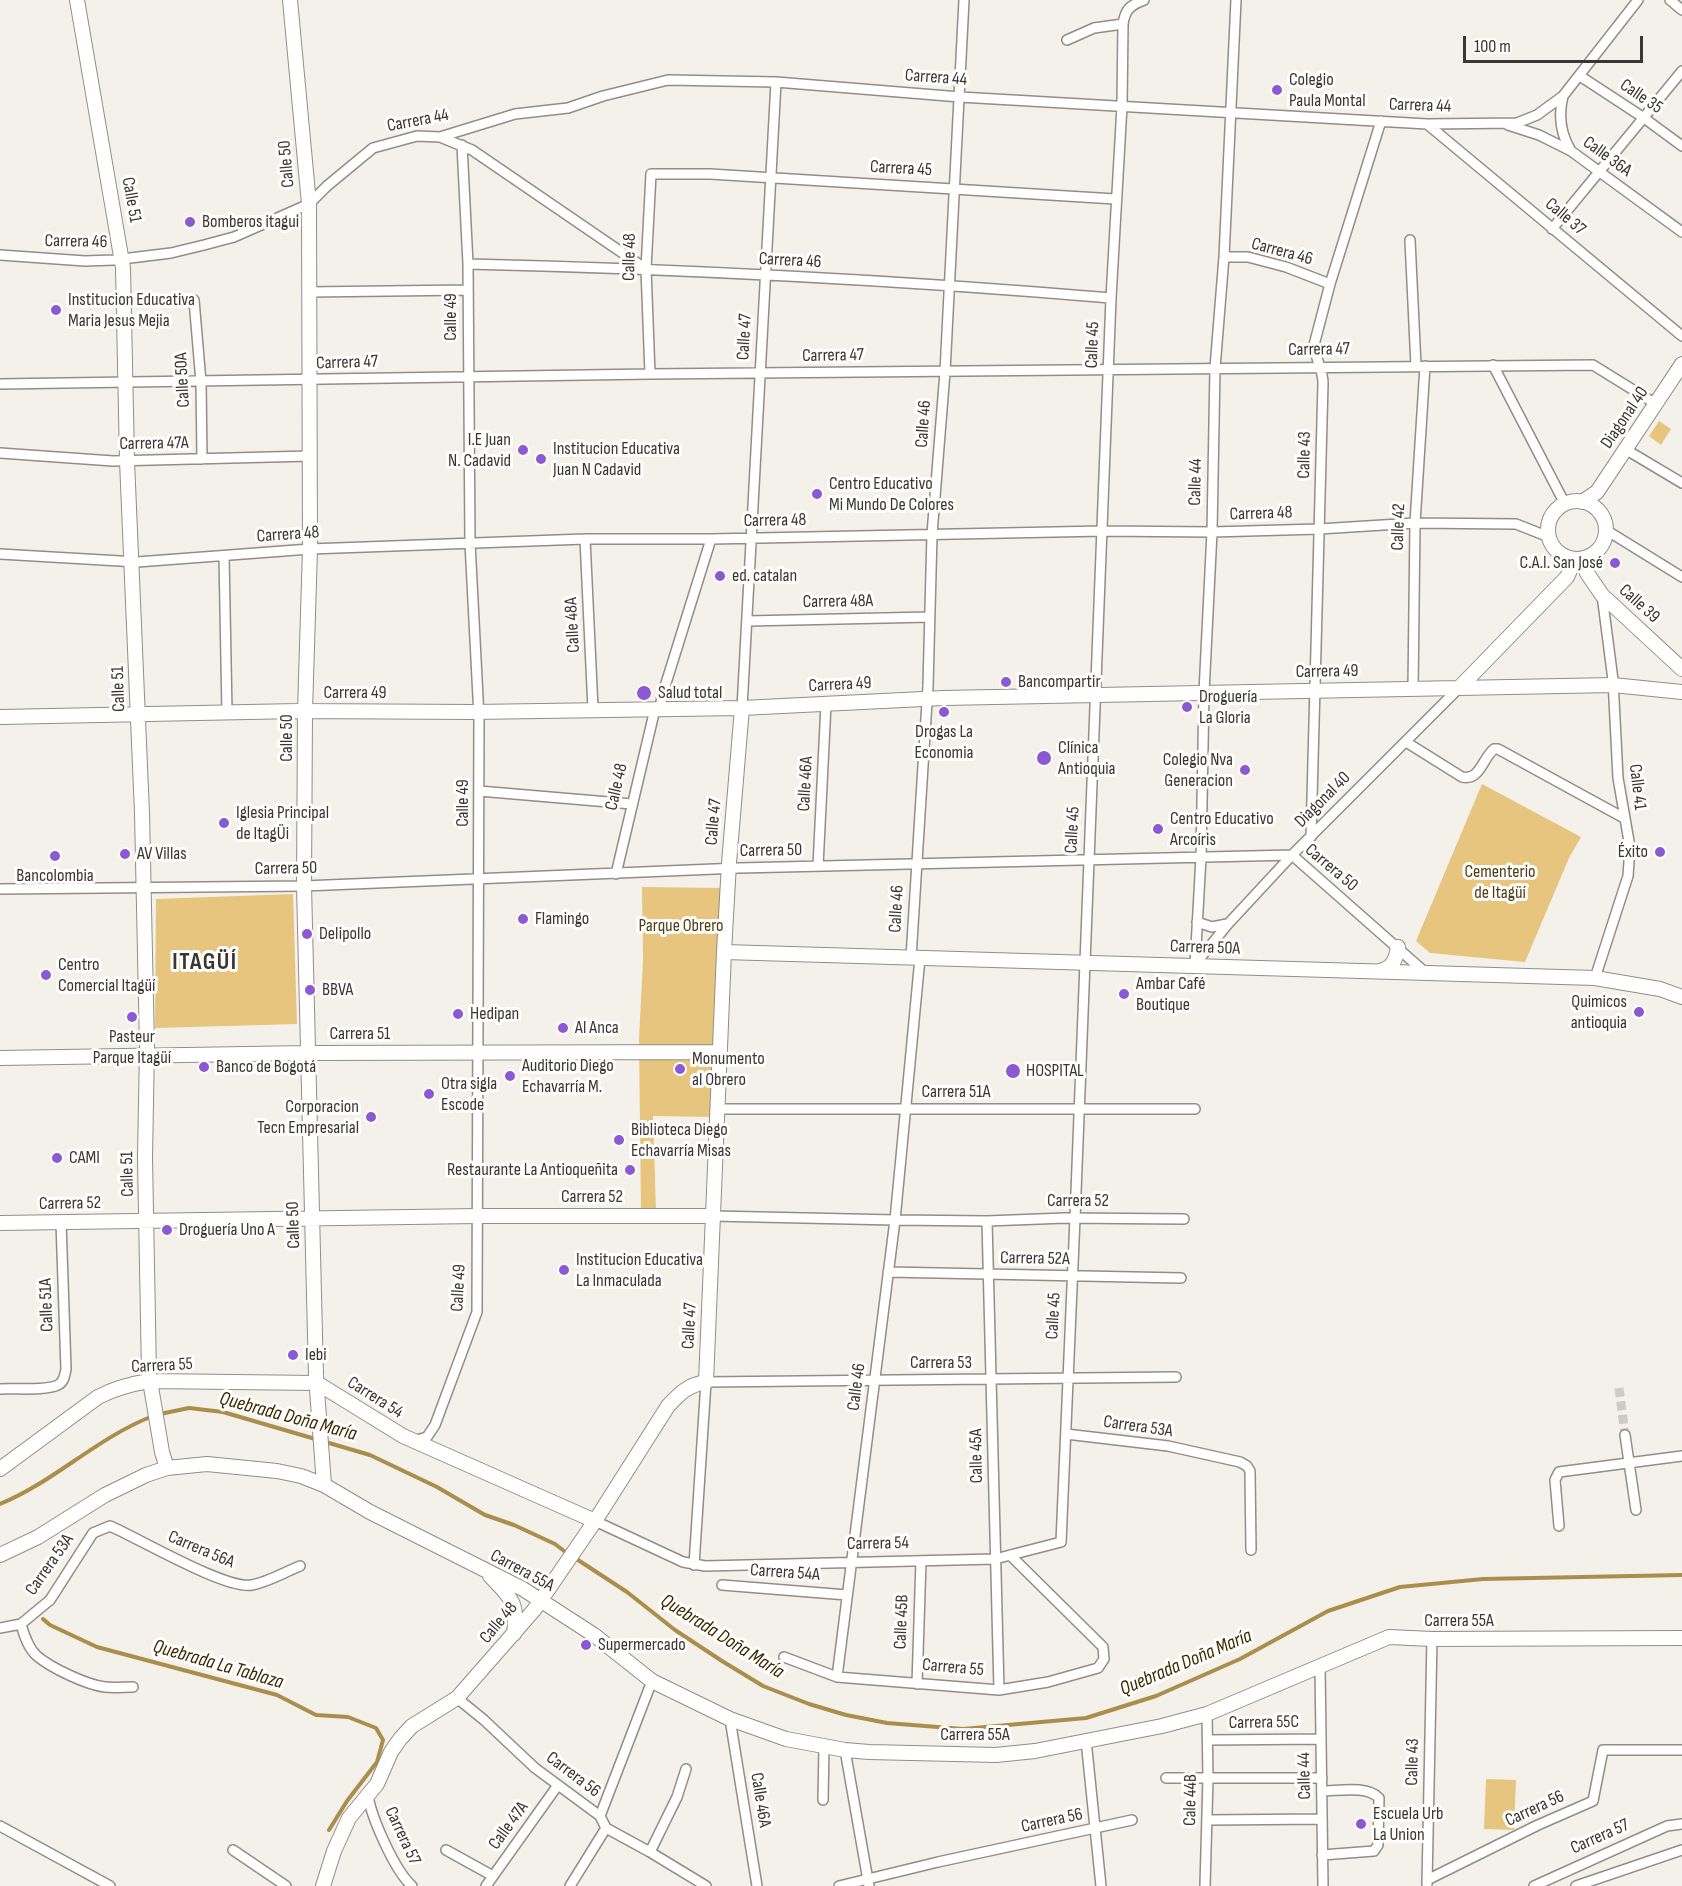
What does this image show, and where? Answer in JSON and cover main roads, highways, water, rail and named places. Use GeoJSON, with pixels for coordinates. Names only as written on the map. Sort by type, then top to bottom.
{"type":"FeatureCollection","features":[{"type":"Feature","properties":{"kind":"waterway","name":"Quebrada Doña María"},"geometry":{"type":"LineString","coordinates":[[160,1414],[189,1408],[223,1412],[370,1455],[437,1487],[485,1515],[514,1525],[555,1544],[568,1554]]}},
{"type":"Feature","properties":{"kind":"waterway","name":"Quebrada Doña María"},"geometry":{"type":"LineString","coordinates":[[0,1504],[39,1484],[113,1436],[153,1416]]}},
{"type":"Feature","properties":{"kind":"waterway","name":"Quebrada Doña María"},"geometry":{"type":"LineString","coordinates":[[575,1558],[627,1592],[675,1630],[763,1686],[809,1704],[846,1715],[887,1723],[963,1729],[1086,1718],[1156,1696],[1240,1659],[1328,1611],[1400,1587],[1483,1579],[1682,1575]]}},
{"type":"Feature","properties":{"kind":"waterway","name":"Quebrada La Tablaza"},"geometry":{"type":"LineString","coordinates":[[43,1619],[50,1625],[97,1647],[277,1695],[316,1715],[348,1717],[376,1728],[383,1740],[377,1762],[347,1801],[329,1830]]}},
{"type":"Feature","properties":{"kind":"tunnel"},"geometry":{"type":"LineString","coordinates":[[1619,1388],[1625,1435]]}},
{"type":"Feature","properties":{"kind":"place","name":"Colegio Paula Montal"},"geometry":{"type":"Point","coordinates":[1277,90]}},
{"type":"Feature","properties":{"kind":"place","name":"Bomberos itagui"},"geometry":{"type":"Point","coordinates":[190,222]}},
{"type":"Feature","properties":{"kind":"place","name":"Institucion Educativa Maria Jesus Mejia"},"geometry":{"type":"Point","coordinates":[56,310]}},
{"type":"Feature","properties":{"kind":"place","name":"I.E Juan N. Cadavid"},"geometry":{"type":"Point","coordinates":[523,450]}},
{"type":"Feature","properties":{"kind":"place","name":"Institucion Educativa Juan N Cadavid"},"geometry":{"type":"Point","coordinates":[541,459]}},
{"type":"Feature","properties":{"kind":"place","name":"Centro Educativo Mi Mundo De Colores"},"geometry":{"type":"Point","coordinates":[817,494]}},
{"type":"Feature","properties":{"kind":"place","name":"C.A.I. San José"},"geometry":{"type":"Point","coordinates":[1615,563]}},
{"type":"Feature","properties":{"kind":"place","name":"ed. catalan"},"geometry":{"type":"Point","coordinates":[720,576]}},
{"type":"Feature","properties":{"kind":"place","name":"Bancompartir"},"geometry":{"type":"Point","coordinates":[1006,682]}},
{"type":"Feature","properties":{"kind":"place","name":"Salud total"},"geometry":{"type":"Point","coordinates":[644,693]}},
{"type":"Feature","properties":{"kind":"place","name":"Droguería La Gloria"},"geometry":{"type":"Point","coordinates":[1187,707]}},
{"type":"Feature","properties":{"kind":"place","name":"Drogas La Economia"},"geometry":{"type":"Point","coordinates":[944,712]}},
{"type":"Feature","properties":{"kind":"place","name":"Clínica Antioquia"},"geometry":{"type":"Point","coordinates":[1044,758]}},
{"type":"Feature","properties":{"kind":"place","name":"Colegio Nva Generacion"},"geometry":{"type":"Point","coordinates":[1245,770]}},
{"type":"Feature","properties":{"kind":"place","name":"Iglesia Principal de ItagÜi"},"geometry":{"type":"Point","coordinates":[224,823]}},
{"type":"Feature","properties":{"kind":"place","name":"Centro Educativo Arcoíris"},"geometry":{"type":"Point","coordinates":[1158,829]}},
{"type":"Feature","properties":{"kind":"place","name":"Éxito"},"geometry":{"type":"Point","coordinates":[1660,852]}},
{"type":"Feature","properties":{"kind":"place","name":"AV Villas"},"geometry":{"type":"Point","coordinates":[125,854]}},
{"type":"Feature","properties":{"kind":"place","name":"Bancolombia"},"geometry":{"type":"Point","coordinates":[55,856]}},
{"type":"Feature","properties":{"kind":"place","name":"Flamingo"},"geometry":{"type":"Point","coordinates":[523,919]}},
{"type":"Feature","properties":{"kind":"place","name":"Delipollo"},"geometry":{"type":"Point","coordinates":[307,934]}},
{"type":"Feature","properties":{"kind":"place","name":"Centro Comercial Itagüí"},"geometry":{"type":"Point","coordinates":[46,975]}},
{"type":"Feature","properties":{"kind":"place","name":"BBVA"},"geometry":{"type":"Point","coordinates":[310,990]}},
{"type":"Feature","properties":{"kind":"place","name":"Ambar Café Boutique"},"geometry":{"type":"Point","coordinates":[1124,994]}},
{"type":"Feature","properties":{"kind":"place","name":"Quimicos antioquia"},"geometry":{"type":"Point","coordinates":[1639,1012]}},
{"type":"Feature","properties":{"kind":"place","name":"Hedipan"},"geometry":{"type":"Point","coordinates":[458,1014]}},
{"type":"Feature","properties":{"kind":"place","name":"Pasteur Parque Itagüí"},"geometry":{"type":"Point","coordinates":[132,1017]}},
{"type":"Feature","properties":{"kind":"place","name":"Al Anca"},"geometry":{"type":"Point","coordinates":[563,1028]}},
{"type":"Feature","properties":{"kind":"place","name":"Banco de Bogotá"},"geometry":{"type":"Point","coordinates":[204,1067]}},
{"type":"Feature","properties":{"kind":"place","name":"Monumento al Obrero"},"geometry":{"type":"Point","coordinates":[680,1069]}},
{"type":"Feature","properties":{"kind":"place","name":"HOSPITAL"},"geometry":{"type":"Point","coordinates":[1013,1071]}},
{"type":"Feature","properties":{"kind":"place","name":"Auditorio Diego Echavarría M."},"geometry":{"type":"Point","coordinates":[510,1076]}},
{"type":"Feature","properties":{"kind":"place","name":"Otra sigla Escode"},"geometry":{"type":"Point","coordinates":[429,1094]}},
{"type":"Feature","properties":{"kind":"place","name":"Corporacion Tecn Empresarial"},"geometry":{"type":"Point","coordinates":[371,1117]}},
{"type":"Feature","properties":{"kind":"place","name":"Biblioteca Diego Echavarría Misas"},"geometry":{"type":"Point","coordinates":[619,1140]}},
{"type":"Feature","properties":{"kind":"place","name":"CAMI"},"geometry":{"type":"Point","coordinates":[57,1158]}},
{"type":"Feature","properties":{"kind":"place","name":"Restaurante La Antioqueñita"},"geometry":{"type":"Point","coordinates":[630,1170]}},
{"type":"Feature","properties":{"kind":"place","name":"Droguería Uno A"},"geometry":{"type":"Point","coordinates":[167,1230]}},
{"type":"Feature","properties":{"kind":"place","name":"Institucion Educativa La Inmaculada"},"geometry":{"type":"Point","coordinates":[564,1270]}},
{"type":"Feature","properties":{"kind":"place","name":"Iebi"},"geometry":{"type":"Point","coordinates":[293,1355]}},
{"type":"Feature","properties":{"kind":"place","name":"Supermercado"},"geometry":{"type":"Point","coordinates":[586,1645]}},
{"type":"Feature","properties":{"kind":"place","name":"Escuela Urb La Union"},"geometry":{"type":"Point","coordinates":[1361,1824]}},
{"type":"Feature","properties":{"kind":"district","name":"ITAGÜÍ"},"geometry":{"type":"Point","coordinates":[205,963]}},
{"type":"Feature","properties":{"kind":"park label","name":"Cementerio de Itagüí"},"geometry":{"type":"Point","coordinates":[1500,882]}},
{"type":"Feature","properties":{"kind":"park label","name":"Parque Obrero"},"geometry":{"type":"Point","coordinates":[681,926]}}]}
